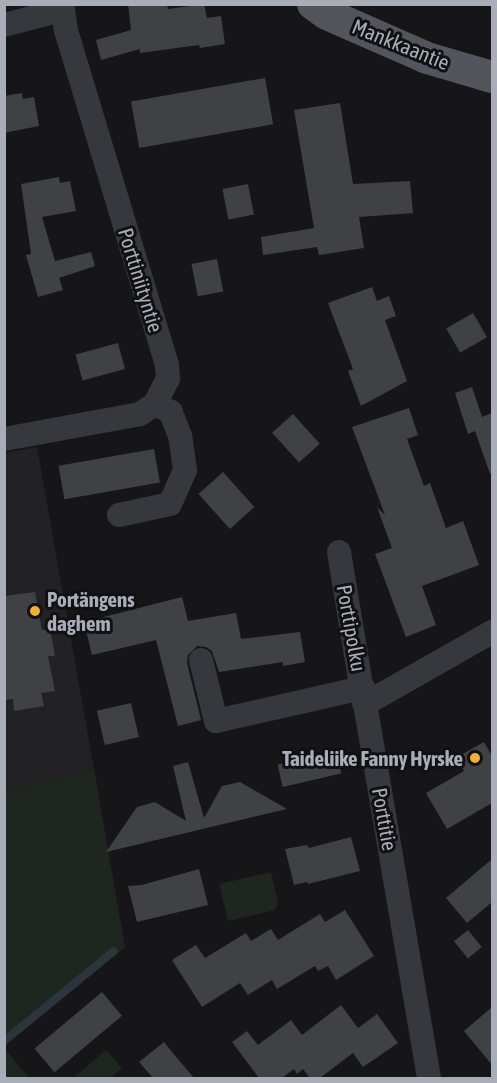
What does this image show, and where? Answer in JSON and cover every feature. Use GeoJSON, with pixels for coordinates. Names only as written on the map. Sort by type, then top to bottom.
{"type":"FeatureCollection","features":[{"type":"Feature","properties":{"kind":"main road","name":"Mankkaantie"},"geometry":{"type":"LineString","coordinates":[[313,4],[327,14],[427,58],[492,77]]}},
{"type":"Feature","properties":{"kind":"street"},"geometry":{"type":"LineString","coordinates":[[4,25],[62,7]]}},
{"type":"Feature","properties":{"kind":"street","name":"Porttiniityntie"},"geometry":{"type":"LineString","coordinates":[[62,7],[167,364],[168,380],[155,404]]}},
{"type":"Feature","properties":{"kind":"street"},"geometry":{"type":"LineString","coordinates":[[4,439],[140,414],[155,404],[171,412],[180,436],[185,470],[170,504],[119,515]]}},
{"type":"Feature","properties":{"kind":"street","name":"Porttipolku"},"geometry":{"type":"LineString","coordinates":[[339,552],[364,696]]}},
{"type":"Feature","properties":{"kind":"street"},"geometry":{"type":"LineString","coordinates":[[201,660],[216,721],[364,696],[492,632]]}},
{"type":"Feature","properties":{"kind":"street","name":"Porttitie"},"geometry":{"type":"LineString","coordinates":[[364,696],[429,1078]]}},
{"type":"Feature","properties":{"kind":"shaded area","name":"Portängens daghem"},"geometry":{"type":"Polygon","coordinates":[[[37,447],[94,769],[5,791],[5,453],[37,447]]]}},
{"type":"Feature","properties":{"kind":"shaded area"},"geometry":{"type":"Polygon","coordinates":[[[94,769],[125,947],[5,1046],[4,791],[94,769]]]}},
{"type":"Feature","properties":{"kind":"shaded area"},"geometry":{"type":"Polygon","coordinates":[[[271,872],[278,903],[275,910],[228,921],[219,884],[271,872]]]}},
{"type":"Feature","properties":{"kind":"shaded area"},"geometry":{"type":"Polygon","coordinates":[[[5,1049],[29,1078],[5,1078],[5,1049]]]}},
{"type":"Feature","properties":{"kind":"shaded area"},"geometry":{"type":"Polygon","coordinates":[[[106,1050],[122,1068],[110,1078],[73,1078],[106,1050]]]}},
{"type":"Feature","properties":{"kind":"building"},"geometry":{"type":"Polygon","coordinates":[[[128,4],[167,4],[168,9],[204,4],[207,18],[221,16],[225,44],[140,53],[140,49],[101,60],[96,40],[131,30],[128,4]]]}},
{"type":"Feature","properties":{"kind":"building"},"geometry":{"type":"Polygon","coordinates":[[[265,78],[273,124],[139,148],[131,102],[265,78]]]}},
{"type":"Feature","properties":{"kind":"building"},"geometry":{"type":"Polygon","coordinates":[[[22,93],[23,99],[34,97],[39,126],[4,133],[4,96],[22,93]]]}},
{"type":"Feature","properties":{"kind":"building"},"geometry":{"type":"Polygon","coordinates":[[[340,103],[353,184],[410,181],[413,213],[359,217],[364,248],[319,255],[317,247],[263,255],[261,237],[314,228],[294,110],[340,103]]]}},
{"type":"Feature","properties":{"kind":"building"},"geometry":{"type":"Polygon","coordinates":[[[59,177],[60,183],[70,181],[76,211],[42,217],[55,261],[91,252],[95,266],[59,278],[63,290],[38,297],[26,255],[31,254],[21,184],[59,177]]]}},
{"type":"Feature","properties":{"kind":"building"},"geometry":{"type":"Polygon","coordinates":[[[248,184],[254,214],[228,219],[222,189],[248,184]]]}},
{"type":"Feature","properties":{"kind":"building"},"geometry":{"type":"Polygon","coordinates":[[[217,259],[223,291],[198,296],[191,264],[217,259]]]}},
{"type":"Feature","properties":{"kind":"building"},"geometry":{"type":"Polygon","coordinates":[[[372,287],[377,301],[389,296],[396,316],[385,320],[407,381],[361,406],[348,371],[353,369],[328,303],[372,287]]]}},
{"type":"Feature","properties":{"kind":"building"},"geometry":{"type":"Polygon","coordinates":[[[473,313],[487,337],[460,353],[446,328],[473,313]]]}},
{"type":"Feature","properties":{"kind":"building"},"geometry":{"type":"Polygon","coordinates":[[[118,343],[125,369],[82,380],[75,354],[118,343]]]}},
{"type":"Feature","properties":{"kind":"building"},"geometry":{"type":"Polygon","coordinates":[[[472,387],[482,417],[492,413],[492,473],[490,474],[475,431],[468,434],[455,393],[472,387]]]}},
{"type":"Feature","properties":{"kind":"building"},"geometry":{"type":"Polygon","coordinates":[[[409,408],[418,435],[407,439],[424,486],[430,483],[446,528],[463,521],[479,565],[422,586],[436,625],[406,637],[375,554],[392,548],[377,507],[385,515],[352,427],[409,408]]]}},
{"type":"Feature","properties":{"kind":"building"},"geometry":{"type":"Polygon","coordinates":[[[293,414],[320,444],[299,462],[272,433],[293,414]]]}},
{"type":"Feature","properties":{"kind":"building"},"geometry":{"type":"Polygon","coordinates":[[[154,449],[160,482],[64,499],[58,466],[154,449]]]}},
{"type":"Feature","properties":{"kind":"building"},"geometry":{"type":"Polygon","coordinates":[[[223,472],[254,507],[230,529],[198,494],[223,472]]]}},
{"type":"Feature","properties":{"kind":"building"},"geometry":{"type":"Polygon","coordinates":[[[35,592],[42,630],[50,629],[55,656],[48,656],[55,691],[41,693],[44,706],[14,711],[13,699],[4,700],[4,596],[35,592]]]}},
{"type":"Feature","properties":{"kind":"building"},"geometry":{"type":"Polygon","coordinates":[[[182,597],[188,621],[236,613],[241,639],[300,632],[305,662],[283,666],[283,662],[219,672],[212,651],[206,647],[197,646],[188,655],[187,663],[201,720],[178,726],[156,640],[92,655],[84,622],[182,597]]]}},
{"type":"Feature","properties":{"kind":"building"},"geometry":{"type":"Polygon","coordinates":[[[131,703],[139,737],[105,745],[97,711],[131,703]]]}},
{"type":"Feature","properties":{"kind":"building"},"geometry":{"type":"Polygon","coordinates":[[[484,742],[492,756],[492,803],[447,829],[426,793],[464,771],[457,757],[484,742]]]}},
{"type":"Feature","properties":{"kind":"building"},"geometry":{"type":"Polygon","coordinates":[[[336,751],[341,773],[283,787],[278,764],[336,751]]]}},
{"type":"Feature","properties":{"kind":"building"},"geometry":{"type":"Polygon","coordinates":[[[188,762],[204,818],[222,786],[240,782],[287,809],[106,852],[137,807],[155,802],[186,821],[173,766],[188,762]]]}},
{"type":"Feature","properties":{"kind":"building"},"geometry":{"type":"Polygon","coordinates":[[[351,837],[360,871],[308,884],[307,882],[294,885],[285,849],[307,845],[309,848],[351,837]]]}},
{"type":"Feature","properties":{"kind":"building"},"geometry":{"type":"Polygon","coordinates":[[[492,859],[492,902],[467,923],[446,898],[492,859]]]}},
{"type":"Feature","properties":{"kind":"building"},"geometry":{"type":"Polygon","coordinates":[[[199,869],[208,905],[137,922],[128,886],[142,885],[199,869]]]}},
{"type":"Feature","properties":{"kind":"building"},"geometry":{"type":"Polygon","coordinates":[[[345,910],[374,956],[336,980],[328,966],[318,971],[315,966],[277,989],[272,980],[248,995],[240,983],[202,1007],[172,960],[196,945],[205,958],[246,933],[251,941],[271,929],[278,940],[320,914],[325,922],[345,910]]]}},
{"type":"Feature","properties":{"kind":"building"},"geometry":{"type":"Polygon","coordinates":[[[468,930],[482,947],[468,958],[454,941],[468,930]]]}},
{"type":"Feature","properties":{"kind":"building"},"geometry":{"type":"Polygon","coordinates":[[[102,992],[122,1016],[55,1072],[35,1049],[102,992]]]}},
{"type":"Feature","properties":{"kind":"building"},"geometry":{"type":"Polygon","coordinates":[[[341,1005],[358,1028],[377,1014],[398,1043],[363,1067],[353,1053],[320,1078],[310,1078],[303,1069],[297,1074],[294,1069],[282,1078],[259,1078],[232,1042],[247,1031],[258,1045],[291,1020],[302,1035],[341,1005]]]}},
{"type":"Feature","properties":{"kind":"building"},"geometry":{"type":"Polygon","coordinates":[[[492,1007],[492,1065],[464,1031],[492,1007]]]}},
{"type":"Feature","properties":{"kind":"building"},"geometry":{"type":"Polygon","coordinates":[[[164,1042],[194,1078],[153,1078],[139,1062],[164,1042]]]}},
{"type":"Feature","properties":{"kind":"waterway"},"geometry":{"type":"LineString","coordinates":[[4,1041],[114,951]]}},
{"type":"Feature","properties":{"kind":"place","name":"Portängens daghem"},"geometry":{"type":"Point","coordinates":[35,611]}},
{"type":"Feature","properties":{"kind":"place","name":"Taideliike Fanny Hyrske"},"geometry":{"type":"Point","coordinates":[475,758]}}]}
